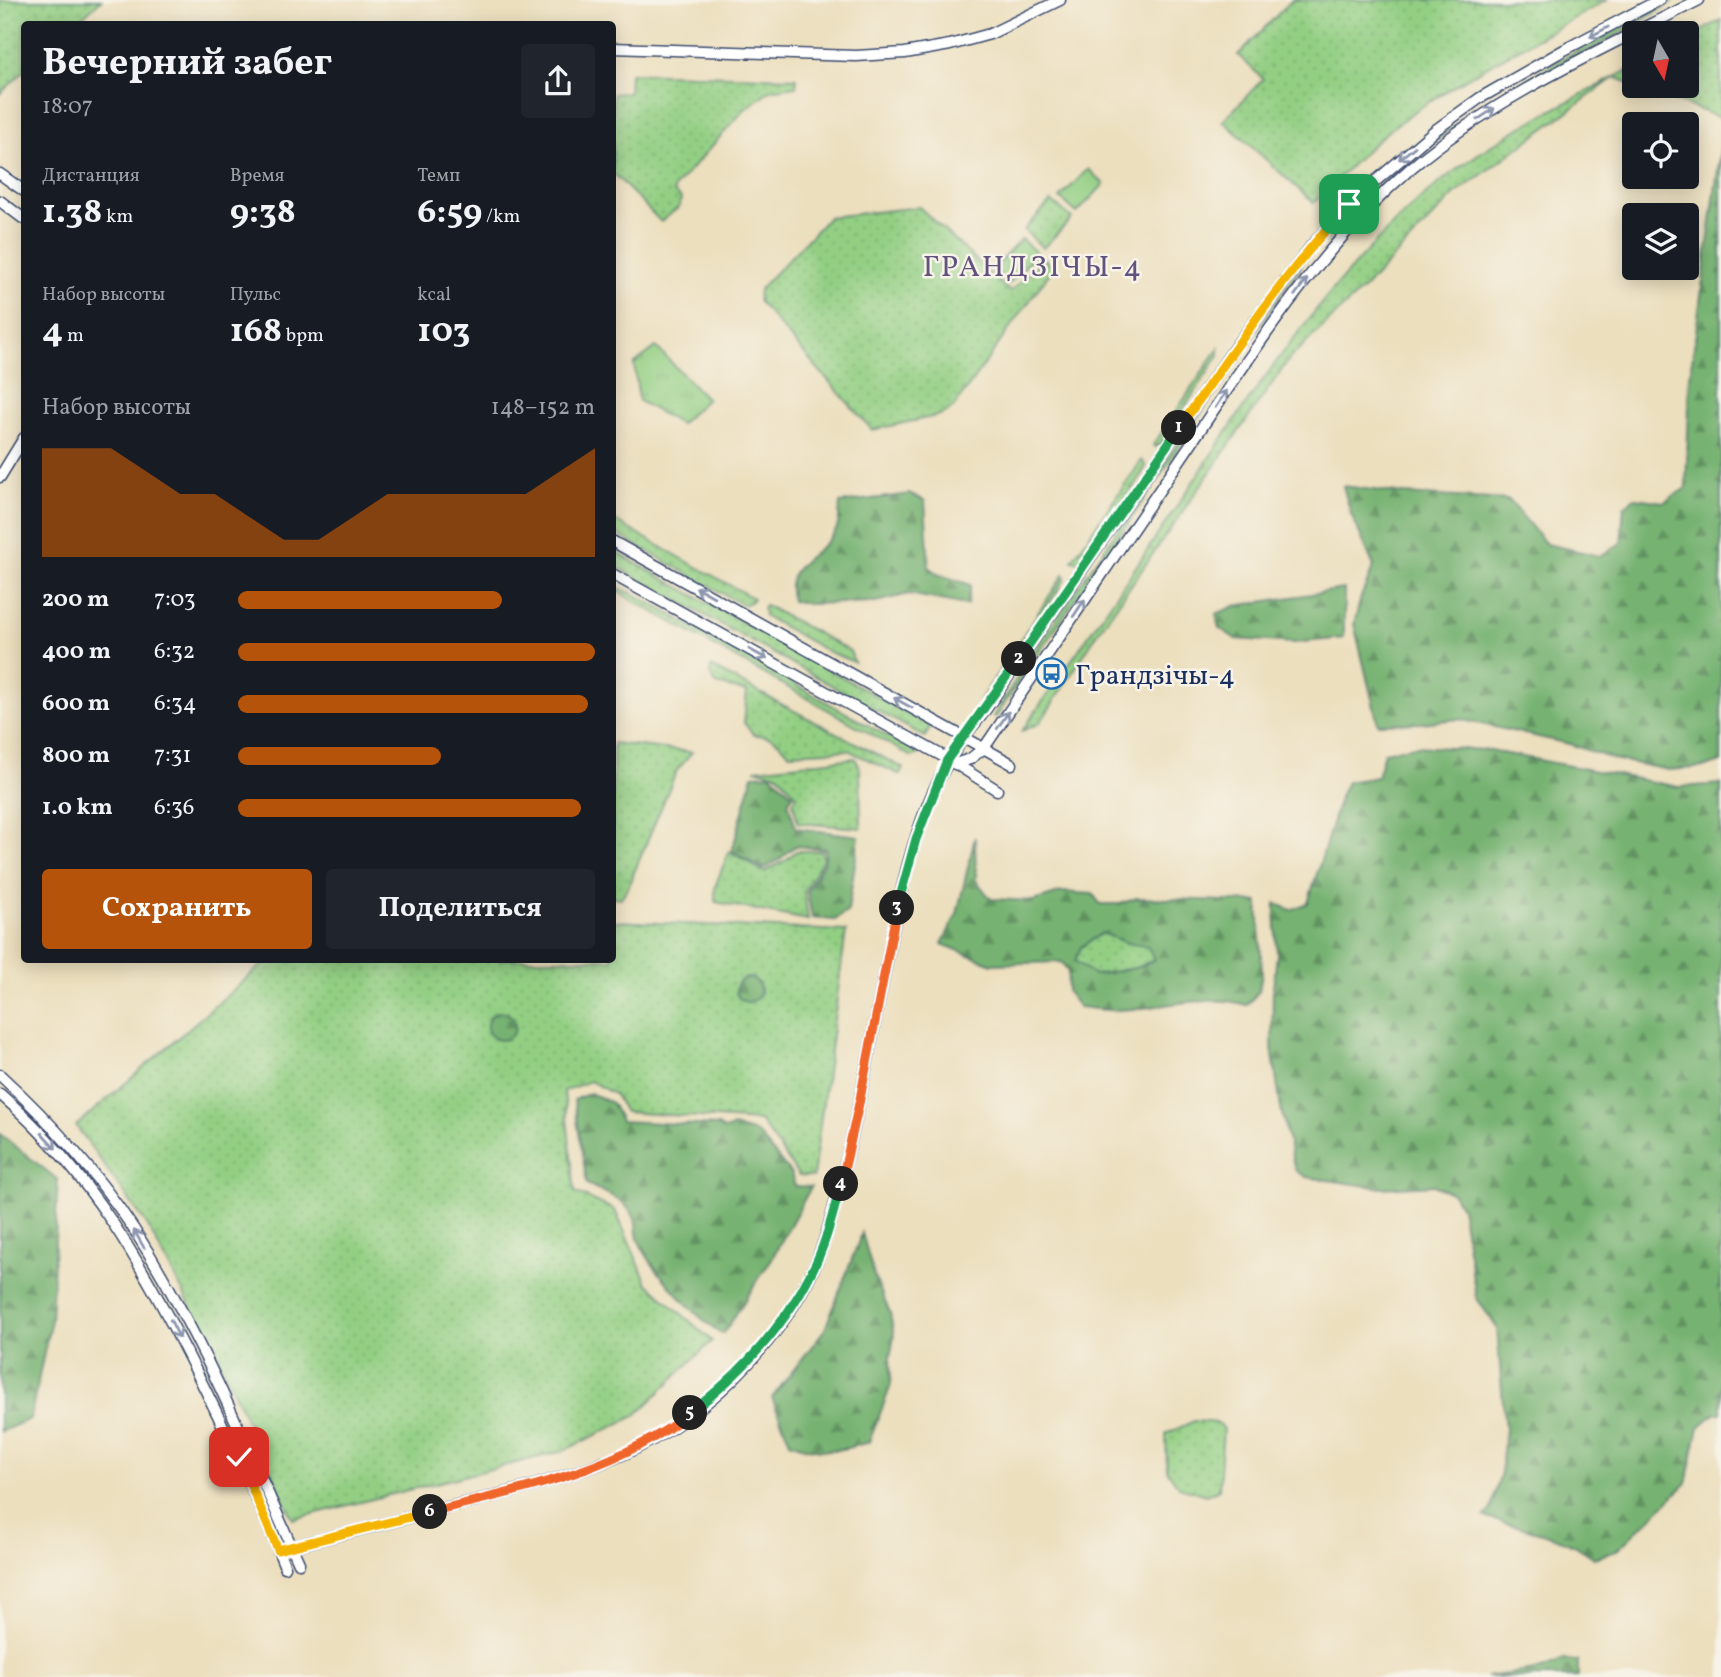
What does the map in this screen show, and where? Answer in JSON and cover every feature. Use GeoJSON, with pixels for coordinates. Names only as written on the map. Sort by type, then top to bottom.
{"type":"FeatureCollection","features":[{"type":"Feature","properties":{"kind":"street"},"geometry":{"type":"LineString","coordinates":[[616,48],[856,56],[905,53],[950,46],[990,34],[1060,0]]}},
{"type":"Feature","properties":{"kind":"street"},"geometry":{"type":"LineString","coordinates":[[278,1550],[574,1474],[627,1452],[677,1424],[754,1357],[786,1317],[813,1270],[832,1216],[860,1099],[901,888],[916,839],[963,736],[981,716],[1236,346],[1313,244],[1349,204],[1434,131],[1480,98],[1660,0]]}},
{"type":"Feature","properties":{"kind":"street"},"geometry":{"type":"LineString","coordinates":[[951,762],[970,759],[984,748],[1249,358],[1325,255],[1365,211],[1455,136],[1499,106],[1567,67],[1699,0]]}},
{"type":"Feature","properties":{"kind":"street"},"geometry":{"type":"LineString","coordinates":[[0,174],[21,189]]}},
{"type":"Feature","properties":{"kind":"street"},"geometry":{"type":"LineString","coordinates":[[0,201],[21,217]]}},
{"type":"Feature","properties":{"kind":"street"},"geometry":{"type":"LineString","coordinates":[[1313,244],[1325,255]]}},
{"type":"Feature","properties":{"kind":"street"},"geometry":{"type":"LineString","coordinates":[[0,477],[21,443]]}},
{"type":"Feature","properties":{"kind":"street"},"geometry":{"type":"LineString","coordinates":[[616,543],[1012,764]]}},
{"type":"Feature","properties":{"kind":"street"},"geometry":{"type":"LineString","coordinates":[[616,575],[997,790]]}},
{"type":"Feature","properties":{"kind":"street"},"geometry":{"type":"LineString","coordinates":[[0,1075],[40,1112],[96,1178],[133,1228],[186,1318],[248,1445],[299,1563]]}},
{"type":"Feature","properties":{"kind":"street"},"geometry":{"type":"LineString","coordinates":[[0,1094],[30,1120],[82,1177],[127,1242],[174,1326],[239,1457],[285,1567]]}},
{"type":"Feature","properties":{"kind":"street"},"geometry":{"type":"LineString","coordinates":[[82,1177],[93,1186],[97,1184],[96,1178]]}},
{"type":"Feature","properties":{"kind":"green space"},"geometry":{"type":"Polygon","coordinates":[[[0,0],[101,0],[78,21],[21,21],[21,74],[0,94],[0,0]]]}},
{"type":"Feature","properties":{"kind":"green space"},"geometry":{"type":"Polygon","coordinates":[[[1292,0],[1607,0],[1481,70],[1395,125],[1314,203],[1223,121],[1263,79],[1238,55],[1292,0]]]}},
{"type":"Feature","properties":{"kind":"green space"},"geometry":{"type":"Polygon","coordinates":[[[1672,0],[1676,0],[1640,21],[1633,21],[1672,0]]]}},
{"type":"Feature","properties":{"kind":"green space"},"geometry":{"type":"Polygon","coordinates":[[[1721,20],[1721,118],[1668,98],[1699,98],[1699,32],[1721,20]]]}},
{"type":"Feature","properties":{"kind":"green space"},"geometry":{"type":"Polygon","coordinates":[[[1622,27],[1622,31],[1526,83],[1455,127],[1420,154],[1341,226],[1338,223],[1433,140],[1485,104],[1622,27]]]}},
{"type":"Feature","properties":{"kind":"green space"},"geometry":{"type":"Polygon","coordinates":[[[630,73],[797,78],[796,86],[770,90],[745,109],[675,187],[674,192],[681,198],[679,207],[661,222],[616,176],[616,94],[629,92],[630,73]]]}},
{"type":"Feature","properties":{"kind":"green space"},"geometry":{"type":"Polygon","coordinates":[[[1615,77],[1455,194],[1364,288],[1290,358],[1099,631],[1040,723],[1022,731],[1237,416],[1299,331],[1367,251],[1404,214],[1465,163],[1512,133],[1615,77]]]}},
{"type":"Feature","properties":{"kind":"green space"},"geometry":{"type":"Polygon","coordinates":[[[1721,147],[1721,762],[1706,767],[1668,770],[1613,759],[1569,744],[1459,719],[1378,724],[1354,624],[1361,597],[1374,566],[1351,514],[1343,486],[1404,494],[1509,500],[1546,544],[1600,556],[1621,543],[1624,506],[1635,498],[1664,502],[1686,488],[1690,376],[1721,147]]]}},
{"type":"Feature","properties":{"kind":"green space"},"geometry":{"type":"Polygon","coordinates":[[[1088,169],[1104,184],[1077,213],[1060,198],[1088,169]]]}},
{"type":"Feature","properties":{"kind":"green space"},"geometry":{"type":"Polygon","coordinates":[[[1051,201],[1072,218],[1043,248],[1024,230],[1051,201]]]}},
{"type":"Feature","properties":{"kind":"green space"},"geometry":{"type":"Polygon","coordinates":[[[919,207],[1010,292],[1044,258],[1053,268],[953,408],[941,415],[872,430],[758,301],[759,290],[829,217],[919,207]]]}},
{"type":"Feature","properties":{"kind":"green space"},"geometry":{"type":"Polygon","coordinates":[[[1021,239],[1037,253],[1009,284],[993,269],[1021,239]]]}},
{"type":"Feature","properties":{"kind":"green space"},"geometry":{"type":"Polygon","coordinates":[[[1301,265],[996,717],[993,716],[1043,638],[1301,265]]]}},
{"type":"Feature","properties":{"kind":"green space"},"geometry":{"type":"Polygon","coordinates":[[[656,347],[707,399],[680,424],[639,401],[634,364],[656,347]]]}},
{"type":"Feature","properties":{"kind":"green space"},"geometry":{"type":"Polygon","coordinates":[[[1219,348],[1219,355],[1160,445],[1153,445],[1219,348]]]}},
{"type":"Feature","properties":{"kind":"green space"},"geometry":{"type":"Polygon","coordinates":[[[1142,460],[1146,466],[1139,479],[1081,562],[1072,560],[1142,460]]]}},
{"type":"Feature","properties":{"kind":"green space"},"geometry":{"type":"Polygon","coordinates":[[[911,494],[925,501],[929,567],[937,574],[971,585],[967,605],[909,594],[876,602],[809,604],[792,601],[790,588],[796,569],[821,548],[836,530],[840,503],[911,494]]]}},
{"type":"Feature","properties":{"kind":"green space"},"geometry":{"type":"Polygon","coordinates":[[[616,522],[753,598],[743,605],[616,534],[616,522]]]}},
{"type":"Feature","properties":{"kind":"green space"},"geometry":{"type":"Polygon","coordinates":[[[616,552],[931,726],[925,737],[616,567],[616,552]]]}},
{"type":"Feature","properties":{"kind":"green space"},"geometry":{"type":"Polygon","coordinates":[[[1064,574],[1065,579],[1055,595],[982,702],[979,702],[1064,574]]]}},
{"type":"Feature","properties":{"kind":"green space"},"geometry":{"type":"Polygon","coordinates":[[[616,587],[632,593],[919,754],[912,757],[616,591],[616,587]]]}},
{"type":"Feature","properties":{"kind":"green space"},"geometry":{"type":"Polygon","coordinates":[[[1344,589],[1344,638],[1294,643],[1236,639],[1219,628],[1216,614],[1235,606],[1344,589]]]}},
{"type":"Feature","properties":{"kind":"green space"},"geometry":{"type":"Polygon","coordinates":[[[765,605],[850,651],[854,662],[829,652],[764,616],[765,605]]]}},
{"type":"Feature","properties":{"kind":"green space"},"geometry":{"type":"Polygon","coordinates":[[[711,667],[903,768],[900,775],[848,750],[789,753],[774,739],[754,735],[744,723],[747,692],[716,684],[710,675],[711,667]]]}},
{"type":"Feature","properties":{"kind":"green space"},"geometry":{"type":"Polygon","coordinates":[[[616,743],[692,752],[676,772],[621,898],[616,897],[616,743]]]}},
{"type":"Feature","properties":{"kind":"green space"},"geometry":{"type":"Polygon","coordinates":[[[1415,746],[1486,750],[1679,787],[1721,784],[1721,1413],[1714,1414],[1699,1427],[1687,1483],[1616,1551],[1594,1558],[1556,1538],[1484,1517],[1491,1509],[1501,1472],[1505,1430],[1497,1328],[1476,1297],[1461,1207],[1453,1194],[1434,1185],[1382,1188],[1306,1177],[1295,1170],[1281,1109],[1272,1048],[1273,988],[1277,955],[1275,903],[1291,910],[1308,903],[1347,782],[1377,777],[1384,752],[1415,746]]]}},
{"type":"Feature","properties":{"kind":"green space"},"geometry":{"type":"Polygon","coordinates":[[[855,758],[860,768],[861,828],[798,823],[793,802],[797,796],[778,774],[755,769],[855,758]]]}},
{"type":"Feature","properties":{"kind":"green space"},"geometry":{"type":"Polygon","coordinates":[[[771,774],[793,795],[788,802],[796,828],[859,836],[848,911],[835,920],[812,918],[807,891],[825,860],[825,849],[795,846],[763,869],[732,851],[753,775],[771,774]]]}},
{"type":"Feature","properties":{"kind":"green space"},"geometry":{"type":"Polygon","coordinates":[[[975,837],[976,881],[991,899],[1034,901],[1062,892],[1093,894],[1100,904],[1120,904],[1137,898],[1258,902],[1262,972],[1259,991],[1247,1005],[1199,1001],[1117,1010],[1079,1007],[1067,992],[1068,972],[1062,962],[992,964],[942,944],[957,914],[975,837]],[[1102,933],[1081,947],[1075,961],[1094,975],[1135,968],[1155,960],[1147,946],[1127,943],[1102,933]]]}},
{"type":"Feature","properties":{"kind":"green space"},"geometry":{"type":"Polygon","coordinates":[[[729,851],[764,872],[796,851],[822,851],[823,859],[804,891],[808,920],[715,902],[715,887],[729,851]]]}},
{"type":"Feature","properties":{"kind":"green space"},"geometry":{"type":"Polygon","coordinates":[[[616,921],[846,931],[813,1177],[799,1176],[760,1121],[625,1112],[615,1095],[590,1081],[564,1091],[575,1192],[615,1210],[647,1283],[712,1341],[635,1416],[563,1451],[293,1519],[214,1350],[147,1225],[76,1126],[264,963],[616,963],[616,921]]]}},
{"type":"Feature","properties":{"kind":"green space"},"geometry":{"type":"Polygon","coordinates":[[[1102,933],[1127,943],[1148,946],[1155,960],[1135,968],[1094,975],[1075,961],[1081,947],[1102,933]]]}},
{"type":"Feature","properties":{"kind":"green space"},"geometry":{"type":"Polygon","coordinates":[[[748,978],[757,981],[760,990],[757,999],[748,1002],[739,999],[736,990],[739,981],[748,978]]]}},
{"type":"Feature","properties":{"kind":"green space"},"geometry":{"type":"Polygon","coordinates":[[[501,1012],[511,1016],[515,1026],[511,1036],[501,1040],[491,1036],[487,1026],[491,1016],[501,1012]]]}},
{"type":"Feature","properties":{"kind":"green space"},"geometry":{"type":"Polygon","coordinates":[[[590,1093],[612,1103],[621,1121],[718,1126],[724,1130],[733,1127],[757,1133],[791,1174],[795,1186],[811,1187],[771,1260],[723,1334],[689,1306],[655,1267],[640,1243],[636,1220],[625,1205],[587,1184],[574,1100],[590,1093]]]}},
{"type":"Feature","properties":{"kind":"green space"},"geometry":{"type":"Polygon","coordinates":[[[0,1134],[58,1180],[51,1320],[30,1419],[0,1432],[0,1134]]]}},
{"type":"Feature","properties":{"kind":"green space"},"geometry":{"type":"Polygon","coordinates":[[[862,1233],[874,1276],[890,1313],[894,1337],[890,1357],[891,1385],[869,1442],[838,1450],[820,1450],[790,1442],[772,1398],[825,1329],[862,1233]]]}},
{"type":"Feature","properties":{"kind":"green space"},"geometry":{"type":"Polygon","coordinates":[[[1194,1421],[1218,1423],[1223,1429],[1219,1489],[1206,1495],[1179,1487],[1167,1470],[1166,1434],[1194,1421]]]}},
{"type":"Feature","properties":{"kind":"green space"},"geometry":{"type":"Polygon","coordinates":[[[1564,1660],[1578,1661],[1578,1677],[1486,1677],[1542,1669],[1564,1660]]]}},
{"type":"Feature","properties":{"kind":"place","name":"Грандзічы-4"},"geometry":{"type":"Point","coordinates":[1052,674]}},
{"type":"Feature","properties":{"kind":"district","name":"ГРАНДЗІЧЫ-4"},"geometry":{"type":"Point","coordinates":[1033,266]}},
{"type":"Feature","properties":{"kind":"route"},"geometry":{"type":"LineString","coordinates":[[239,1457],[278,1550],[574,1474],[627,1452],[677,1424],[754,1357],[786,1317],[813,1270],[832,1216],[860,1099],[901,888],[916,839],[947,760],[981,716],[1236,346],[1313,244],[1349,204]]}}]}
